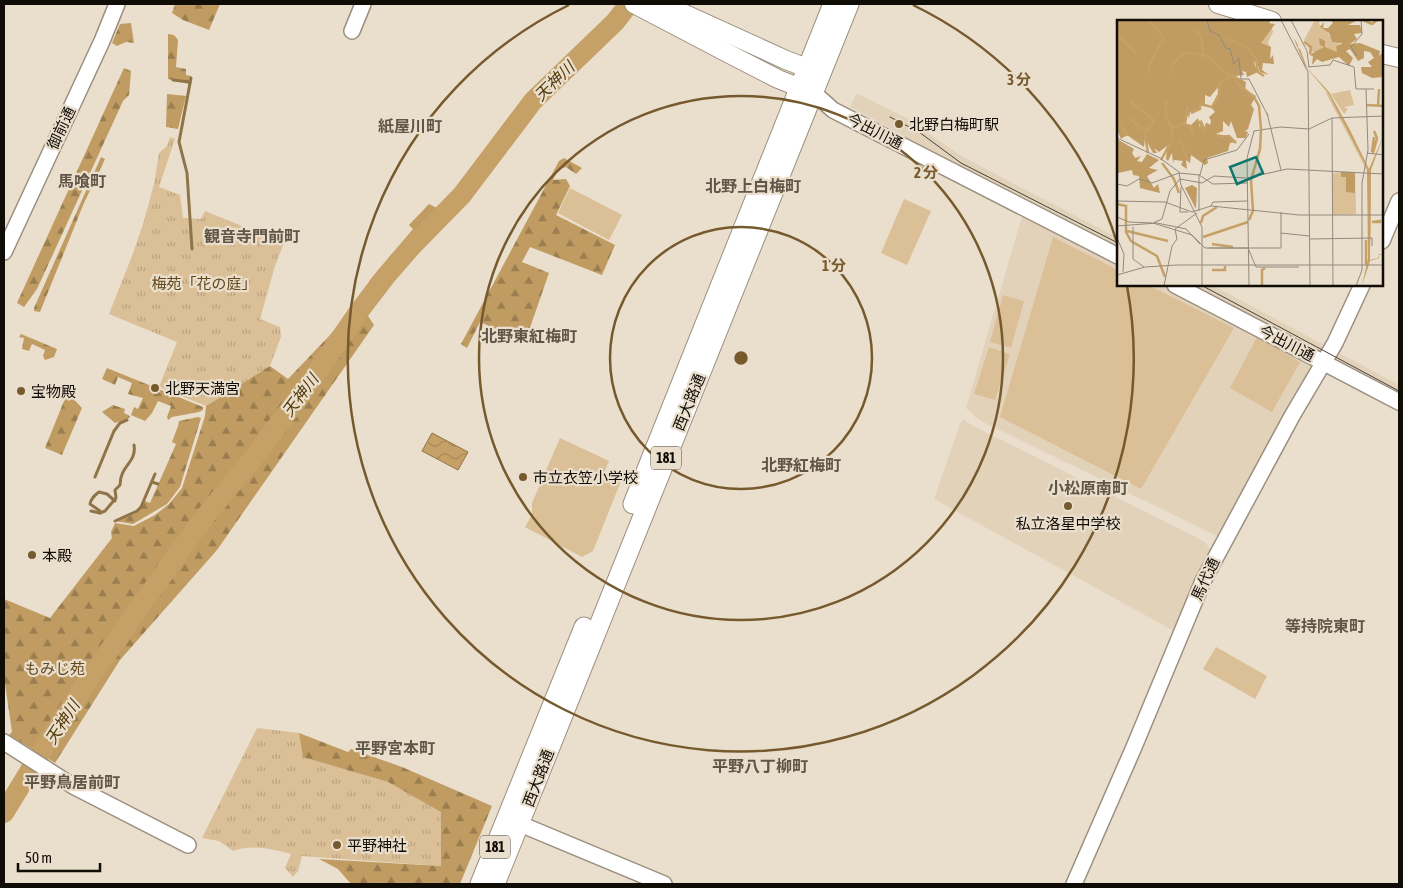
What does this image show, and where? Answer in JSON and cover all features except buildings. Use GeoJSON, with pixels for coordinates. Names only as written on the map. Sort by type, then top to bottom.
{"type":"FeatureCollection","features":[{"type":"Feature","properties":{"kind":"main road","name":"今出川通"},"geometry":{"type":"LineString","coordinates":[[635,4],[778,79],[807,90]]}},
{"type":"Feature","properties":{"kind":"main road"},"geometry":{"type":"LineString","coordinates":[[663,4],[786,60],[815,69]]}},
{"type":"Feature","properties":{"kind":"main road","name":"西大路通"},"geometry":{"type":"LineString","coordinates":[[495,884],[643,513],[807,90],[815,69],[833,4]]}},
{"type":"Feature","properties":{"kind":"main road","name":"西大路通"},"geometry":{"type":"LineString","coordinates":[[815,69],[849,4]]}},
{"type":"Feature","properties":{"kind":"main road"},"geometry":{"type":"LineString","coordinates":[[1218,4],[1269,20]]}},
{"type":"Feature","properties":{"kind":"main road"},"geometry":{"type":"LineString","coordinates":[[1383,54],[1399,58]]}},
{"type":"Feature","properties":{"kind":"main road","name":"西大路通"},"geometry":{"type":"LineString","coordinates":[[480,884],[807,90]]}},
{"type":"Feature","properties":{"kind":"street","name":"御前通"},"geometry":{"type":"LineString","coordinates":[[4,252],[102,41],[117,4]]}},
{"type":"Feature","properties":{"kind":"street"},"geometry":{"type":"LineString","coordinates":[[352,31],[363,4]]}},
{"type":"Feature","properties":{"kind":"street","name":"今出川通"},"geometry":{"type":"LineString","coordinates":[[807,90],[833,110],[1117,255]]}},
{"type":"Feature","properties":{"kind":"street"},"geometry":{"type":"LineString","coordinates":[[1383,239],[1399,202]]}},
{"type":"Feature","properties":{"kind":"street","name":"今出川通"},"geometry":{"type":"LineString","coordinates":[[1177,286],[1399,402]]}},
{"type":"Feature","properties":{"kind":"street","name":"馬代通"},"geometry":{"type":"LineString","coordinates":[[1074,884],[1134,747],[1203,581],[1292,416],[1336,343],[1362,286]]}},
{"type":"Feature","properties":{"kind":"street"},"geometry":{"type":"LineString","coordinates":[[4,742],[73,786],[188,845]]}},
{"type":"Feature","properties":{"kind":"street"},"geometry":{"type":"LineString","coordinates":[[520,824],[664,884]]}},
{"type":"Feature","properties":{"kind":"shaded area"},"geometry":{"type":"Polygon","coordinates":[[[857,93],[908,119],[961,156],[1117,237],[1117,249],[915,146],[902,134],[850,107],[857,93]]]}},
{"type":"Feature","properties":{"kind":"shaded area"},"geometry":{"type":"Polygon","coordinates":[[[1023,213],[1117,263],[1117,286],[1162,286],[1309,361],[1313,371],[1266,448],[1217,536],[979,420],[966,408],[1023,213]]]}},
{"type":"Feature","properties":{"kind":"shaded area"},"geometry":{"type":"Polygon","coordinates":[[[1189,286],[1212,286],[1231,295],[1399,385],[1399,396],[1189,286]]]}},
{"type":"Feature","properties":{"kind":"shaded area"},"geometry":{"type":"Polygon","coordinates":[[[963,419],[973,426],[1205,542],[1211,551],[1198,574],[1174,631],[934,499],[963,419]]]}},
{"type":"Feature","properties":{"kind":"green space"},"geometry":{"type":"Polygon","coordinates":[[[175,4],[220,4],[209,30],[183,20],[172,13],[175,4]]]}},
{"type":"Feature","properties":{"kind":"green space"},"geometry":{"type":"Polygon","coordinates":[[[131,23],[134,43],[126,42],[117,46],[112,43],[120,24],[131,23]]]}},
{"type":"Feature","properties":{"kind":"green space"},"geometry":{"type":"Polygon","coordinates":[[[168,34],[174,35],[178,40],[176,67],[186,69],[186,75],[191,76],[189,84],[168,79],[168,34]]]}},
{"type":"Feature","properties":{"kind":"green space"},"geometry":{"type":"Polygon","coordinates":[[[124,68],[131,71],[129,95],[123,101],[37,289],[24,307],[17,303],[124,68]]]}},
{"type":"Feature","properties":{"kind":"green space"},"geometry":{"type":"Polygon","coordinates":[[[167,94],[186,96],[178,129],[166,127],[167,94]]]}},
{"type":"Feature","properties":{"kind":"green space","name":"梅苑「花の庭」"},"geometry":{"type":"Polygon","coordinates":[[[170,137],[175,139],[159,187],[180,195],[183,218],[201,219],[205,211],[284,243],[275,266],[260,319],[280,327],[281,337],[270,366],[206,406],[159,387],[177,342],[109,314],[144,221],[154,184],[159,153],[167,146],[170,137]]]}},
{"type":"Feature","properties":{"kind":"green space"},"geometry":{"type":"Polygon","coordinates":[[[101,157],[105,159],[84,203],[40,312],[34,311],[34,308],[101,157]]]}},
{"type":"Feature","properties":{"kind":"green space"},"geometry":{"type":"Polygon","coordinates":[[[564,158],[582,168],[576,174],[566,167],[558,170],[553,180],[566,179],[570,186],[556,215],[615,245],[602,275],[530,247],[522,262],[549,273],[525,342],[480,322],[467,348],[461,344],[559,161],[564,158]]]}},
{"type":"Feature","properties":{"kind":"green space"},"geometry":{"type":"Polygon","coordinates":[[[570,188],[622,215],[609,240],[558,213],[570,188]]]}},
{"type":"Feature","properties":{"kind":"green space"},"geometry":{"type":"Polygon","coordinates":[[[904,199],[931,211],[907,265],[881,253],[904,199]]]}},
{"type":"Feature","properties":{"kind":"green space","name":"もみじ苑"},"geometry":{"type":"Polygon","coordinates":[[[445,201],[447,203],[380,278],[360,304],[374,325],[217,550],[120,660],[55,763],[9,735],[12,732],[4,677],[4,599],[50,618],[112,538],[111,532],[115,523],[134,526],[155,515],[169,504],[182,488],[205,416],[206,406],[270,366],[288,379],[352,312],[370,280],[413,229],[409,225],[429,204],[437,208],[445,201]]]}},
{"type":"Feature","properties":{"kind":"green space"},"geometry":{"type":"Polygon","coordinates":[[[1053,237],[1117,269],[1117,286],[1150,286],[1234,328],[1141,489],[1000,417],[1053,237]]]}},
{"type":"Feature","properties":{"kind":"green space"},"geometry":{"type":"Polygon","coordinates":[[[1003,295],[1024,301],[1011,348],[990,342],[1003,295]]]}},
{"type":"Feature","properties":{"kind":"green space"},"geometry":{"type":"Polygon","coordinates":[[[21,334],[57,349],[54,357],[45,360],[43,356],[45,350],[32,344],[29,351],[22,349],[24,338],[19,337],[21,334]]]}},
{"type":"Feature","properties":{"kind":"green space"},"geometry":{"type":"Polygon","coordinates":[[[1257,337],[1300,362],[1272,412],[1230,388],[1257,337]]]}},
{"type":"Feature","properties":{"kind":"green space"},"geometry":{"type":"Polygon","coordinates":[[[989,347],[1010,354],[995,400],[974,394],[989,347]]]}},
{"type":"Feature","properties":{"kind":"green space"},"geometry":{"type":"Polygon","coordinates":[[[107,368],[203,407],[203,410],[172,417],[168,420],[167,417],[171,406],[158,401],[152,413],[145,421],[131,415],[134,407],[138,409],[143,398],[128,394],[132,383],[118,377],[115,385],[102,379],[107,368]]]}},
{"type":"Feature","properties":{"kind":"green space"},"geometry":{"type":"Polygon","coordinates":[[[70,395],[82,408],[62,455],[45,448],[66,396],[70,395]]]}},
{"type":"Feature","properties":{"kind":"green space"},"geometry":{"type":"Polygon","coordinates":[[[113,405],[125,409],[124,413],[130,416],[129,418],[115,423],[102,412],[113,405]]]}},
{"type":"Feature","properties":{"kind":"green space"},"geometry":{"type":"Polygon","coordinates":[[[201,418],[180,487],[167,504],[133,524],[115,521],[137,512],[145,501],[150,503],[176,444],[172,442],[179,421],[201,418]]]}},
{"type":"Feature","properties":{"kind":"green space"},"geometry":{"type":"Polygon","coordinates":[[[560,438],[609,461],[604,474],[621,481],[593,551],[582,557],[525,527],[532,515],[532,503],[560,438]]]}},
{"type":"Feature","properties":{"kind":"green space"},"geometry":{"type":"Polygon","coordinates":[[[1216,647],[1267,676],[1255,699],[1203,669],[1216,647]]]}},
{"type":"Feature","properties":{"kind":"green space"},"geometry":{"type":"Polygon","coordinates":[[[257,728],[299,733],[304,757],[388,782],[441,811],[441,866],[302,856],[298,871],[293,877],[285,868],[291,854],[255,848],[233,851],[219,841],[202,838],[257,728]]]}},
{"type":"Feature","properties":{"kind":"green space"},"geometry":{"type":"Polygon","coordinates":[[[299,733],[348,752],[351,749],[402,767],[492,806],[460,884],[351,884],[338,869],[319,859],[441,866],[441,812],[388,782],[303,757],[299,733]]]}},
{"type":"Feature","properties":{"kind":"water"},"geometry":{"type":"Polygon","coordinates":[[[432,433],[468,452],[458,470],[422,451],[432,433]]]}},
{"type":"Feature","properties":{"kind":"waterway","name":"天神川"},"geometry":{"type":"LineString","coordinates":[[4,813],[89,679],[199,524],[254,457],[386,276],[412,246],[462,195],[533,101],[615,22],[629,4]]}},
{"type":"Feature","properties":{"kind":"waterway"},"geometry":{"type":"LineString","coordinates":[[191,78],[179,142],[187,173],[192,249]]}},
{"type":"Feature","properties":{"kind":"waterway"},"geometry":{"type":"LineString","coordinates":[[173,80],[190,82]]}},
{"type":"Feature","properties":{"kind":"waterway"},"geometry":{"type":"LineString","coordinates":[[95,477],[114,431],[120,423],[127,420]]}},
{"type":"Feature","properties":{"kind":"waterway"},"geometry":{"type":"LineString","coordinates":[[91,511],[100,513],[105,511],[116,498],[115,490],[120,485],[123,473],[133,456],[134,445]]}},
{"type":"Feature","properties":{"kind":"waterway"},"geometry":{"type":"LineString","coordinates":[[115,521],[137,511],[141,507],[155,474]]}},
{"type":"Feature","properties":{"kind":"waterway"},"geometry":{"type":"LineString","coordinates":[[152,482],[158,484]]}},
{"type":"Feature","properties":{"kind":"waterway"},"geometry":{"type":"LineString","coordinates":[[100,513],[90,504],[96,494],[99,492],[107,494],[115,501]]}},
{"type":"Feature","properties":{"kind":"tram line"},"geometry":{"type":"LineString","coordinates":[[890,117],[919,132],[961,163],[1117,242]]}},
{"type":"Feature","properties":{"kind":"tram line"},"geometry":{"type":"LineString","coordinates":[[1203,286],[1399,391]]}},
{"type":"Feature","properties":{"kind":"place","name":"北野白梅町駅"},"geometry":{"type":"Point","coordinates":[899,124]}},
{"type":"Feature","properties":{"kind":"place","name":"北野天満宮"},"geometry":{"type":"Point","coordinates":[155,388]}},
{"type":"Feature","properties":{"kind":"place","name":"宝物殿"},"geometry":{"type":"Point","coordinates":[21,391]}},
{"type":"Feature","properties":{"kind":"place","name":"市立衣笠小学校"},"geometry":{"type":"Point","coordinates":[523,477]}},
{"type":"Feature","properties":{"kind":"place","name":"私立洛星中学校"},"geometry":{"type":"Point","coordinates":[1068,506]}},
{"type":"Feature","properties":{"kind":"place","name":"本殿"},"geometry":{"type":"Point","coordinates":[32,555]}},
{"type":"Feature","properties":{"kind":"place","name":"平野神社"},"geometry":{"type":"Point","coordinates":[337,845]}},
{"type":"Feature","properties":{"kind":"district","name":"紙屋川町"},"geometry":{"type":"Point","coordinates":[410,126]}},
{"type":"Feature","properties":{"kind":"district","name":"馬喰町"},"geometry":{"type":"Point","coordinates":[82,181]}},
{"type":"Feature","properties":{"kind":"district","name":"北野上白梅町"},"geometry":{"type":"Point","coordinates":[753,186]}},
{"type":"Feature","properties":{"kind":"district","name":"観音寺門前町"},"geometry":{"type":"Point","coordinates":[252,236]}},
{"type":"Feature","properties":{"kind":"district","name":"北野東紅梅町"},"geometry":{"type":"Point","coordinates":[529,336]}},
{"type":"Feature","properties":{"kind":"district","name":"北野紅梅町"},"geometry":{"type":"Point","coordinates":[801,465]}},
{"type":"Feature","properties":{"kind":"district","name":"小松原南町"},"geometry":{"type":"Point","coordinates":[1088,488]}},
{"type":"Feature","properties":{"kind":"district","name":"等持院東町"},"geometry":{"type":"Point","coordinates":[1325,626]}},
{"type":"Feature","properties":{"kind":"district","name":"平野宮本町"},"geometry":{"type":"Point","coordinates":[395,748]}},
{"type":"Feature","properties":{"kind":"district","name":"平野八丁柳町"},"geometry":{"type":"Point","coordinates":[760,766]}},
{"type":"Feature","properties":{"kind":"district","name":"平野鳥居前町"},"geometry":{"type":"Point","coordinates":[72,782]}}]}
